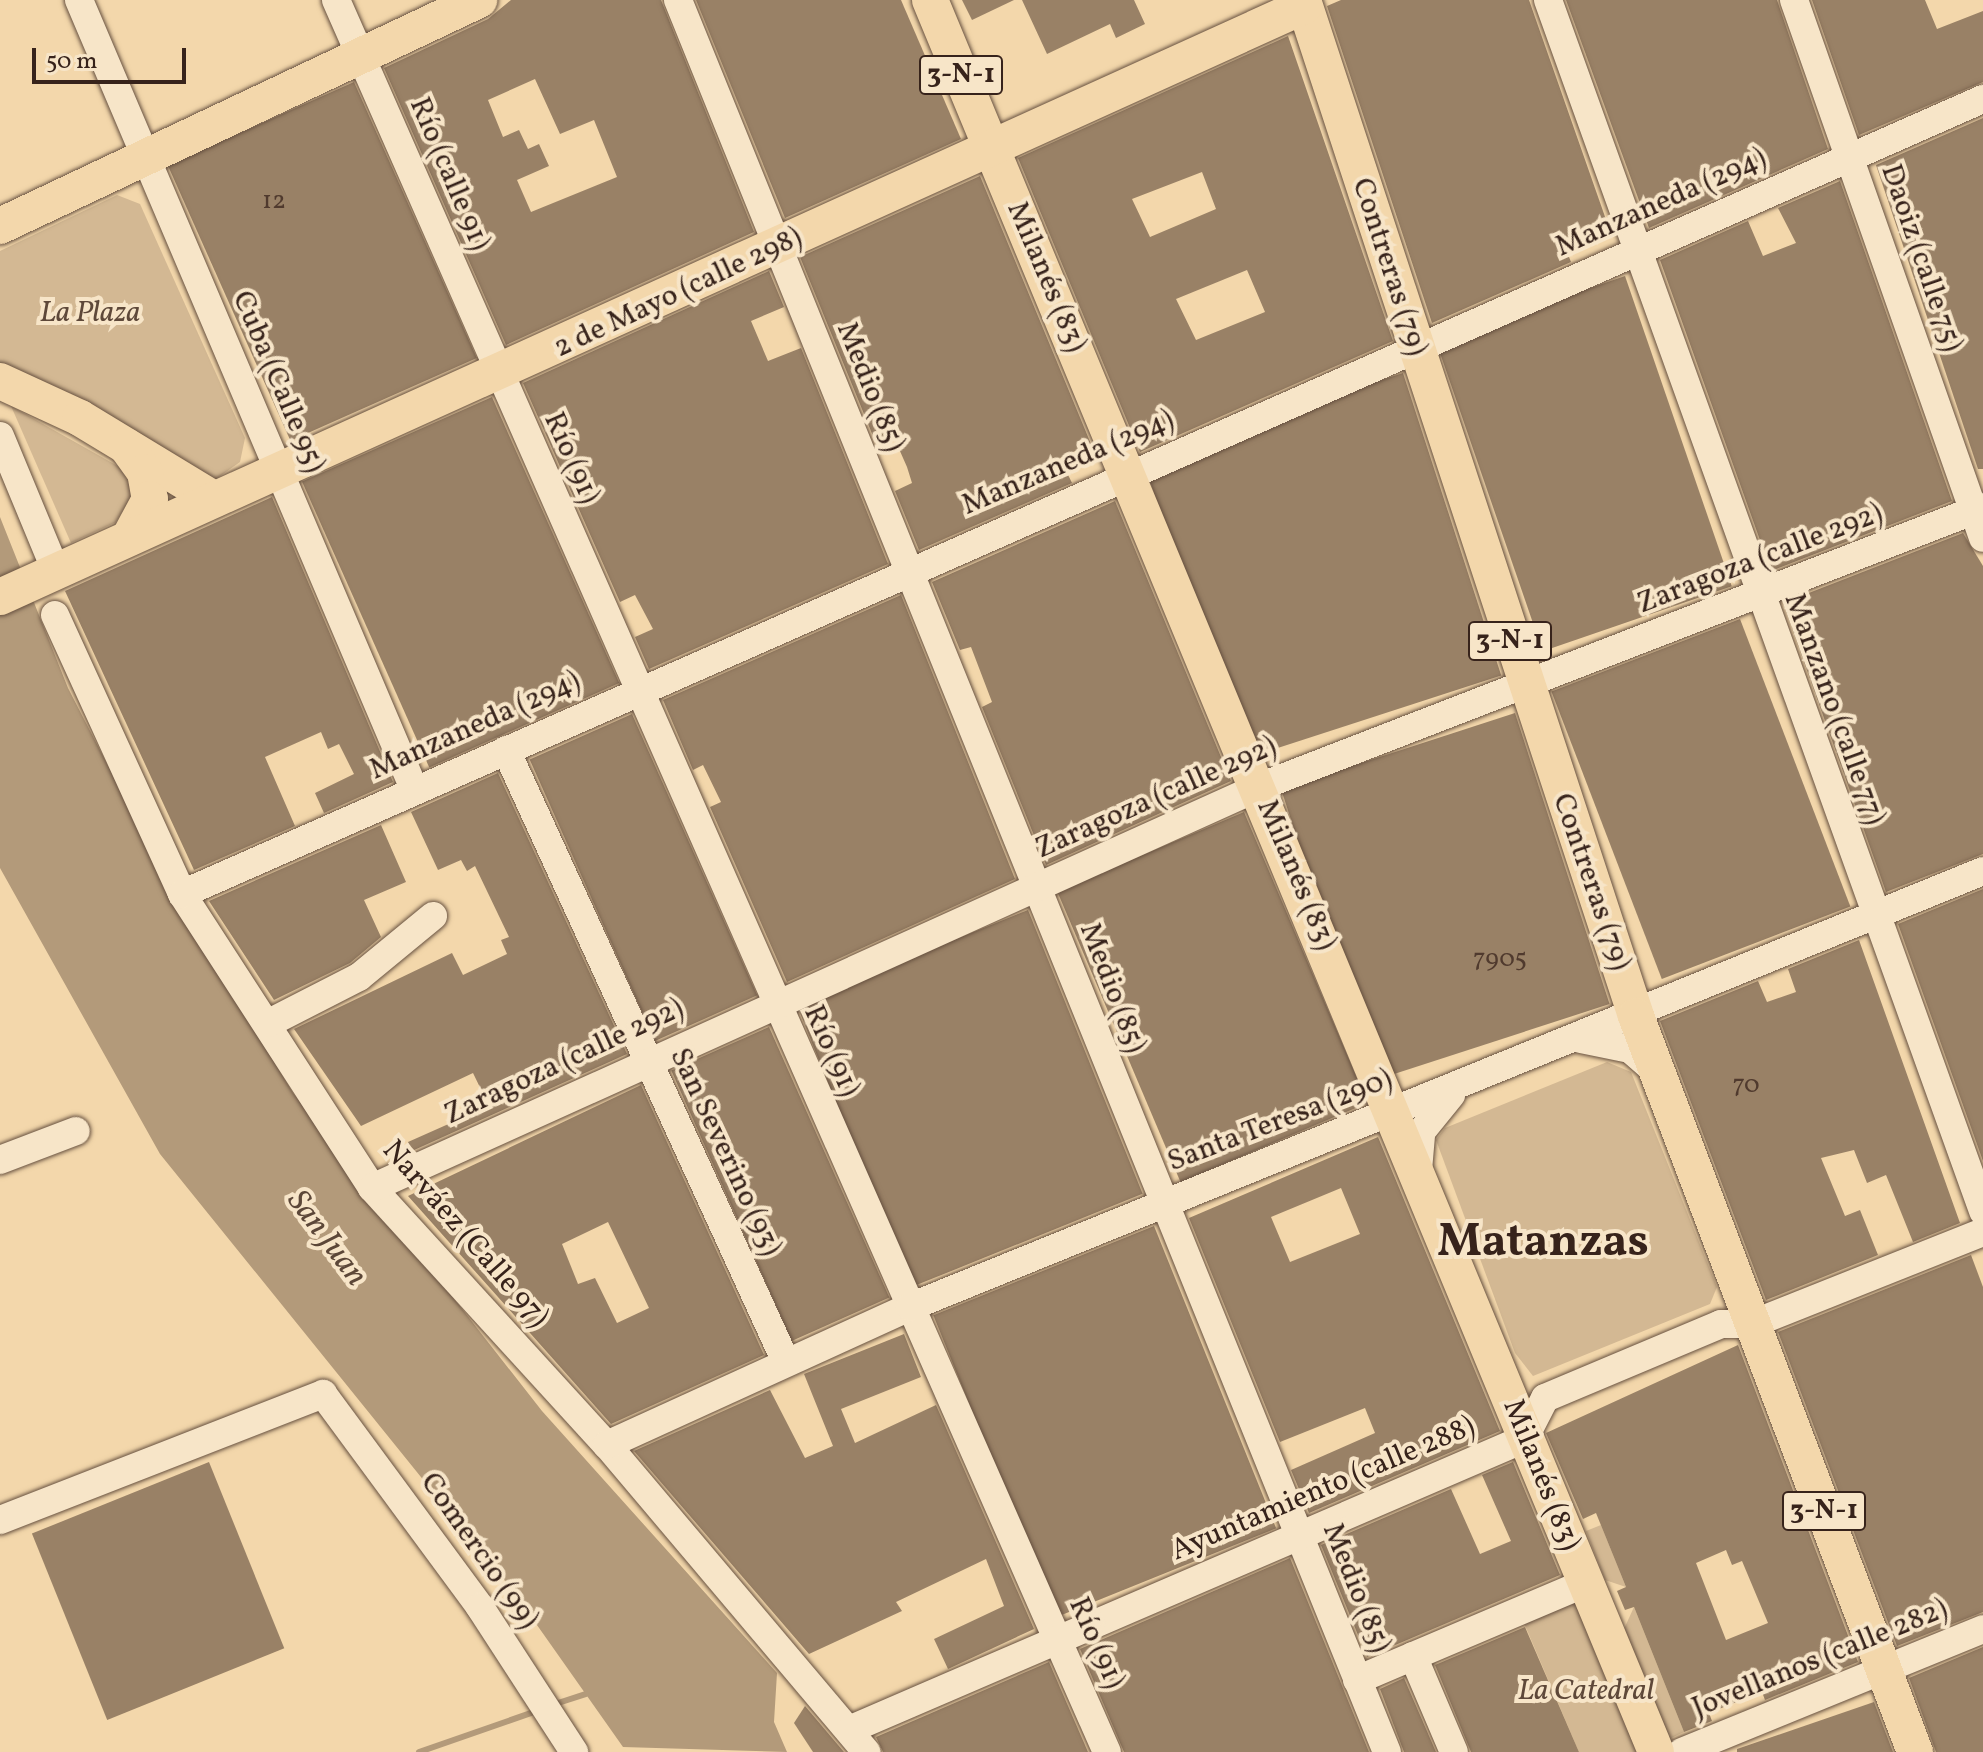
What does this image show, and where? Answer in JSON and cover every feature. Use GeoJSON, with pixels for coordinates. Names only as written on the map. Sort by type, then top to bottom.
{"type":"FeatureCollection","features":[{"type":"Feature","properties":{"kind":"main road"},"geometry":{"type":"LineString","coordinates":[[0,226],[479,0]]}},
{"type":"Feature","properties":{"kind":"main road","name":"Milanés (83)"},"geometry":{"type":"LineString","coordinates":[[930,0],[1396,1113],[1524,1439],[1656,1752]]}},
{"type":"Feature","properties":{"kind":"main road","name":"2 de Mayo (calle 298)"},"geometry":{"type":"LineString","coordinates":[[0,597],[214,499],[498,376],[1308,2]]}},
{"type":"Feature","properties":{"kind":"main road","name":"Contreras (79)"},"geometry":{"type":"LineString","coordinates":[[1308,2],[1525,687],[1636,1016],[1915,1752]]}},
{"type":"Feature","properties":{"kind":"main road"},"geometry":{"type":"LineString","coordinates":[[0,381],[123,442],[214,499]]}},
{"type":"Feature","properties":{"kind":"main road"},"geometry":{"type":"LineString","coordinates":[[123,442],[145,472],[150,499],[129,538]]}},
{"type":"Feature","properties":{"kind":"street","name":"Cuba (Calle 95)"},"geometry":{"type":"LineString","coordinates":[[79,0],[415,791]]}},
{"type":"Feature","properties":{"kind":"street","name":"Río (calle 91)"},"geometry":{"type":"LineString","coordinates":[[336,0],[498,376]]}},
{"type":"Feature","properties":{"kind":"street","name":"Medio (85)"},"geometry":{"type":"LineString","coordinates":[[678,0],[1037,887],[1160,1205],[1387,1752]]}},
{"type":"Feature","properties":{"kind":"street","name":"Manzano (calle 77)"},"geometry":{"type":"LineString","coordinates":[[1548,0],[1758,598],[1983,1211]]}},
{"type":"Feature","properties":{"kind":"street","name":"Daoiz (calle 75)"},"geometry":{"type":"LineString","coordinates":[[1794,0],[1978,509],[1983,538]]}},
{"type":"Feature","properties":{"kind":"street","name":"Manzaneda (294)"},"geometry":{"type":"LineString","coordinates":[[182,894],[906,569],[1129,475],[1983,99]]}},
{"type":"Feature","properties":{"kind":"street","name":"Río (91)"},"geometry":{"type":"LineString","coordinates":[[498,376],[772,1005],[1107,1752]]}},
{"type":"Feature","properties":{"kind":"street"},"geometry":{"type":"LineString","coordinates":[[0,436],[45,576]]}},
{"type":"Feature","properties":{"kind":"street","name":"Zaragoza (calle 292)"},"geometry":{"type":"LineString","coordinates":[[372,1188],[1259,787],[1758,598],[1978,509]]}},
{"type":"Feature","properties":{"kind":"street","name":"Narváez (Calle 97)"},"geometry":{"type":"LineString","coordinates":[[55,615],[182,894],[269,1023],[372,1188],[607,1445],[858,1741]]}},
{"type":"Feature","properties":{"kind":"street","name":"San Severino (93)"},"geometry":{"type":"LineString","coordinates":[[506,750],[645,1062],[786,1362]]}},
{"type":"Feature","properties":{"kind":"street","name":"Santa Teresa (290)"},"geometry":{"type":"LineString","coordinates":[[607,1445],[910,1307],[1457,1089],[1983,871]]}},
{"type":"Feature","properties":{"kind":"street"},"geometry":{"type":"LineString","coordinates":[[269,1023],[359,977],[433,916]]}},
{"type":"Feature","properties":{"kind":"street"},"geometry":{"type":"LineString","coordinates":[[1580,1039],[1630,1049],[1657,1073]]}},
{"type":"Feature","properties":{"kind":"street"},"geometry":{"type":"LineString","coordinates":[[1418,1172],[1421,1132],[1457,1089]]}},
{"type":"Feature","properties":{"kind":"street"},"geometry":{"type":"LineString","coordinates":[[0,1160],[76,1131]]}},
{"type":"Feature","properties":{"kind":"street"},"geometry":{"type":"LineString","coordinates":[[1499,1374],[1517,1391],[1545,1398],[1700,1333],[1752,1324],[1983,1232]]}},
{"type":"Feature","properties":{"kind":"street"},"geometry":{"type":"LineString","coordinates":[[1700,1333],[1722,1301],[1731,1270]]}},
{"type":"Feature","properties":{"kind":"street","name":"Comercio (99)"},"geometry":{"type":"LineString","coordinates":[[2,1512],[323,1394],[480,1607],[574,1752]]}},
{"type":"Feature","properties":{"kind":"street","name":"Ayuntamiento (calle 288)"},"geometry":{"type":"LineString","coordinates":[[858,1741],[1058,1640],[1524,1439],[1545,1398]]}},
{"type":"Feature","properties":{"kind":"street"},"geometry":{"type":"LineString","coordinates":[[1357,1680],[1576,1587]]}},
{"type":"Feature","properties":{"kind":"street","name":"Jovellanos (calle 282)"},"geometry":{"type":"LineString","coordinates":[[1682,1752],[1885,1672],[1983,1629]]}},
{"type":"Feature","properties":{"kind":"street"},"geometry":{"type":"LineString","coordinates":[[1413,1656],[1454,1752]]}},
{"type":"Feature","properties":{"kind":"green space","name":"La Plaza"},"geometry":{"type":"Polygon","coordinates":[[[117,195],[140,204],[245,438],[240,462],[216,479],[0,366],[0,251],[117,195]]]}},
{"type":"Feature","properties":{"kind":"green space"},"geometry":{"type":"Polygon","coordinates":[[[11,406],[123,469],[133,494],[116,522],[71,543],[11,406]]]}},
{"type":"Feature","properties":{"kind":"green space"},"geometry":{"type":"Polygon","coordinates":[[[1607,1062],[1631,1072],[1717,1287],[1710,1304],[1533,1376],[1515,1353],[1436,1140],[1445,1128],[1607,1062]]]}},
{"type":"Feature","properties":{"kind":"green space"},"geometry":{"type":"Polygon","coordinates":[[[1601,1525],[1626,1587],[1605,1580],[1586,1531],[1601,1525]]]}},
{"type":"Feature","properties":{"kind":"green space","name":"La Catedral"},"geometry":{"type":"Polygon","coordinates":[[[1579,1597],[1641,1752],[1579,1752],[1523,1621],[1579,1597]]]}},
{"type":"Feature","properties":{"kind":"green space"},"geometry":{"type":"Polygon","coordinates":[[[1634,1607],[1684,1732],[1669,1739],[1624,1629],[1634,1607]]]}},
{"type":"Feature","properties":{"kind":"water","name":"San Juan"},"geometry":{"type":"Polygon","coordinates":[[[0,517],[68,688],[188,921],[293,1093],[542,1411],[777,1673],[774,1722],[787,1752],[623,1747],[513,1591],[160,1154],[0,868],[0,517]]]}},
{"type":"Feature","properties":{"kind":"building"},"geometry":{"type":"Polygon","coordinates":[[[511,0],[661,0],[754,232],[506,345],[384,68],[488,19],[511,0]],[[535,79],[488,100],[503,137],[519,130],[528,149],[539,144],[549,166],[517,180],[531,212],[617,177],[594,120],[560,134],[535,79]]]}},
{"type":"Feature","properties":{"kind":"building"},"geometry":{"type":"Polygon","coordinates":[[[696,0],[901,0],[961,139],[785,218],[696,0]]]}},
{"type":"Feature","properties":{"kind":"building"},"geometry":{"type":"Polygon","coordinates":[[[962,0],[1014,0],[972,20],[962,0]]]}},
{"type":"Feature","properties":{"kind":"building"},"geometry":{"type":"Polygon","coordinates":[[[1022,0],[1134,0],[1145,24],[1116,38],[1110,24],[1047,54],[1022,0]]]}},
{"type":"Feature","properties":{"kind":"building"},"geometry":{"type":"Polygon","coordinates":[[[1341,0],[1529,0],[1610,231],[1566,249],[1571,262],[1432,323],[1327,6],[1341,0]]]}},
{"type":"Feature","properties":{"kind":"building"},"geometry":{"type":"Polygon","coordinates":[[[1566,0],[1777,0],[1828,149],[1649,228],[1566,0]]]}},
{"type":"Feature","properties":{"kind":"building"},"geometry":{"type":"Polygon","coordinates":[[[1812,0],[1925,0],[1937,29],[1983,11],[1983,82],[1859,135],[1812,0]]]}},
{"type":"Feature","properties":{"kind":"building"},"geometry":{"type":"Polygon","coordinates":[[[1288,36],[1393,341],[1140,452],[1018,158],[1288,36]],[[1202,172],[1132,199],[1150,237],[1216,209],[1202,172]],[[1247,270],[1176,299],[1196,340],[1265,312],[1247,270]]]}},
{"type":"Feature","properties":{"kind":"building"},"geometry":{"type":"Polygon","coordinates":[[[354,82],[477,358],[290,441],[168,165],[354,82]]]}},
{"type":"Feature","properties":{"kind":"building"},"geometry":{"type":"Polygon","coordinates":[[[1983,118],[1983,469],[1978,469],[1876,165],[1983,118]]]}},
{"type":"Feature","properties":{"kind":"building"},"geometry":{"type":"Polygon","coordinates":[[[980,176],[1091,444],[1060,458],[1072,483],[919,550],[895,491],[912,483],[907,467],[892,433],[875,441],[800,257],[980,176]]]}},
{"type":"Feature","properties":{"kind":"building"},"geometry":{"type":"Polygon","coordinates":[[[1840,181],[1952,501],[1771,571],[1660,260],[1748,221],[1763,256],[1796,243],[1778,208],[1840,181]]]}},
{"type":"Feature","properties":{"kind":"building"},"geometry":{"type":"Polygon","coordinates":[[[769,271],[784,307],[751,321],[768,361],[801,348],[888,564],[649,669],[635,637],[653,629],[635,595],[620,602],[523,383],[769,271]]]}},
{"type":"Feature","properties":{"kind":"building"},"geometry":{"type":"Polygon","coordinates":[[[1625,276],[1732,586],[1543,651],[1436,341],[1625,276]]]}},
{"type":"Feature","properties":{"kind":"building"},"geometry":{"type":"Polygon","coordinates":[[[1403,373],[1501,675],[1241,760],[1142,458],[1403,373]]]}},
{"type":"Feature","properties":{"kind":"building"},"geometry":{"type":"Polygon","coordinates":[[[492,397],[619,683],[429,768],[302,482],[492,397]]]}},
{"type":"Feature","properties":{"kind":"building"},"geometry":{"type":"Polygon","coordinates":[[[272,497],[393,782],[324,813],[315,793],[354,774],[339,744],[328,749],[321,732],[265,757],[295,826],[194,870],[65,591],[272,497]]]}},
{"type":"Feature","properties":{"kind":"building"},"geometry":{"type":"Polygon","coordinates":[[[1115,501],[1231,781],[1046,865],[982,707],[992,702],[971,647],[960,650],[932,582],[1115,501]]]}},
{"type":"Feature","properties":{"kind":"building"},"geometry":{"type":"Polygon","coordinates":[[[1963,533],[1983,566],[1983,854],[1886,892],[1783,603],[1963,533]]]}},
{"type":"Feature","properties":{"kind":"building"},"geometry":{"type":"Polygon","coordinates":[[[901,595],[1015,879],[787,982],[710,807],[721,802],[703,765],[693,770],[663,700],[901,595]]]}},
{"type":"Feature","properties":{"kind":"building"},"geometry":{"type":"Polygon","coordinates":[[[1740,619],[1850,907],[1662,979],[1551,691],[1740,619]]]}},
{"type":"Feature","properties":{"kind":"building"},"geometry":{"type":"Polygon","coordinates":[[[1515,713],[1610,1004],[1376,1080],[1281,789],[1515,713]]]}},
{"type":"Feature","properties":{"kind":"building"},"geometry":{"type":"Polygon","coordinates":[[[632,714],[757,995],[655,1041],[530,760],[632,714]]]}},
{"type":"Feature","properties":{"kind":"building"},"geometry":{"type":"Polygon","coordinates":[[[498,773],[627,1054],[412,1151],[408,1142],[489,1106],[473,1073],[361,1126],[294,1029],[452,953],[463,975],[507,954],[501,940],[509,937],[475,866],[467,871],[461,860],[438,870],[411,812],[498,773]]]}},
{"type":"Feature","properties":{"kind":"building"},"geometry":{"type":"Polygon","coordinates":[[[1244,812],[1367,1103],[1181,1182],[1057,891],[1244,812]]]}},
{"type":"Feature","properties":{"kind":"building"},"geometry":{"type":"Polygon","coordinates":[[[381,825],[406,882],[364,900],[381,937],[350,963],[274,1000],[209,901],[381,825]]]}},
{"type":"Feature","properties":{"kind":"building"},"geometry":{"type":"Polygon","coordinates":[[[1983,889],[1983,1161],[1898,924],[1983,889]]]}},
{"type":"Feature","properties":{"kind":"building"},"geometry":{"type":"Polygon","coordinates":[[[1028,910],[1143,1194],[911,1287],[796,1004],[1028,910]]]}},
{"type":"Feature","properties":{"kind":"building"},"geometry":{"type":"Polygon","coordinates":[[[1859,940],[1960,1223],[1913,1242],[1886,1175],[1867,1183],[1854,1150],[1821,1158],[1845,1216],[1860,1210],[1878,1255],[1766,1300],[1660,1021],[1758,981],[1767,1002],[1796,992],[1788,969],[1859,940]]]}},
{"type":"Feature","properties":{"kind":"building"},"geometry":{"type":"Polygon","coordinates":[[[769,1027],[889,1297],[792,1341],[671,1071],[769,1027]]]}},
{"type":"Feature","properties":{"kind":"building"},"geometry":{"type":"Polygon","coordinates":[[[641,1085],[764,1355],[611,1424],[408,1196],[641,1085]],[[608,1222],[562,1244],[578,1284],[595,1278],[617,1323],[649,1308],[608,1222]]]}},
{"type":"Feature","properties":{"kind":"building"},"geometry":{"type":"Polygon","coordinates":[[[1378,1137],[1500,1431],[1309,1513],[1291,1470],[1375,1433],[1365,1408],[1280,1442],[1189,1218],[1378,1137]],[[1341,1188],[1271,1217],[1290,1262],[1360,1234],[1341,1188]]]}},
{"type":"Feature","properties":{"kind":"building"},"geometry":{"type":"Polygon","coordinates":[[[1154,1226],[1276,1528],[1055,1617],[933,1315],[1154,1226]]]}},
{"type":"Feature","properties":{"kind":"building"},"geometry":{"type":"Polygon","coordinates":[[[1971,1255],[1983,1287],[1983,1612],[1897,1646],[1778,1332],[1971,1255]]]}},
{"type":"Feature","properties":{"kind":"building"},"geometry":{"type":"Polygon","coordinates":[[[904,1334],[921,1377],[841,1409],[855,1443],[936,1405],[1034,1629],[948,1669],[934,1639],[1004,1606],[986,1559],[896,1602],[902,1611],[809,1654],[634,1451],[770,1390],[805,1458],[833,1446],[804,1374],[904,1334]]]}},
{"type":"Feature","properties":{"kind":"building"},"geometry":{"type":"Polygon","coordinates":[[[1738,1345],[1858,1662],[1765,1700],[1762,1692],[1709,1713],[1712,1721],[1684,1732],[1634,1607],[1625,1610],[1617,1591],[1626,1587],[1596,1513],[1583,1519],[1546,1433],[1738,1345]],[[1726,1550],[1696,1563],[1726,1640],[1768,1623],[1742,1561],[1732,1565],[1726,1550]]]}},
{"type":"Feature","properties":{"kind":"building"},"geometry":{"type":"Polygon","coordinates":[[[209,1462],[284,1648],[107,1720],[32,1534],[209,1462]]]}},
{"type":"Feature","properties":{"kind":"building"},"geometry":{"type":"Polygon","coordinates":[[[1513,1462],[1560,1575],[1367,1657],[1321,1545],[1451,1489],[1480,1554],[1511,1541],[1482,1475],[1513,1462]]]}},
{"type":"Feature","properties":{"kind":"building"},"geometry":{"type":"Polygon","coordinates":[[[1290,1558],[1369,1752],[1124,1752],[1080,1649],[1290,1558]]]}},
{"type":"Feature","properties":{"kind":"building"},"geometry":{"type":"Polygon","coordinates":[[[1525,1627],[1579,1752],[1471,1752],[1435,1665],[1525,1627]]]}},
{"type":"Feature","properties":{"kind":"building"},"geometry":{"type":"Polygon","coordinates":[[[1983,1647],[1983,1752],[1936,1752],[1909,1678],[1983,1647]]]}},
{"type":"Feature","properties":{"kind":"building"},"geometry":{"type":"Polygon","coordinates":[[[1049,1662],[1088,1752],[883,1752],[876,1737],[1049,1662]]]}},
{"type":"Feature","properties":{"kind":"building"},"geometry":{"type":"Polygon","coordinates":[[[1404,1678],[1436,1752],[1404,1752],[1380,1689],[1404,1678]]]}},
{"type":"Feature","properties":{"kind":"building"},"geometry":{"type":"Polygon","coordinates":[[[1874,1702],[1893,1752],[1737,1752],[1737,1749],[1874,1702]]]}},
{"type":"Feature","properties":{"kind":"building"},"geometry":{"type":"Polygon","coordinates":[[[805,1706],[844,1752],[813,1752],[794,1723],[805,1706]]]}},
{"type":"Feature","properties":{"kind":"waterway"},"geometry":{"type":"LineString","coordinates":[[555,1704],[585,1694]]}},
{"type":"Feature","properties":{"kind":"waterway"},"geometry":{"type":"LineString","coordinates":[[419,1752],[537,1711]]}},
{"type":"Feature","properties":{"kind":"district","name":"Matanzas"},"geometry":{"type":"Point","coordinates":[1543,1243]}}]}
